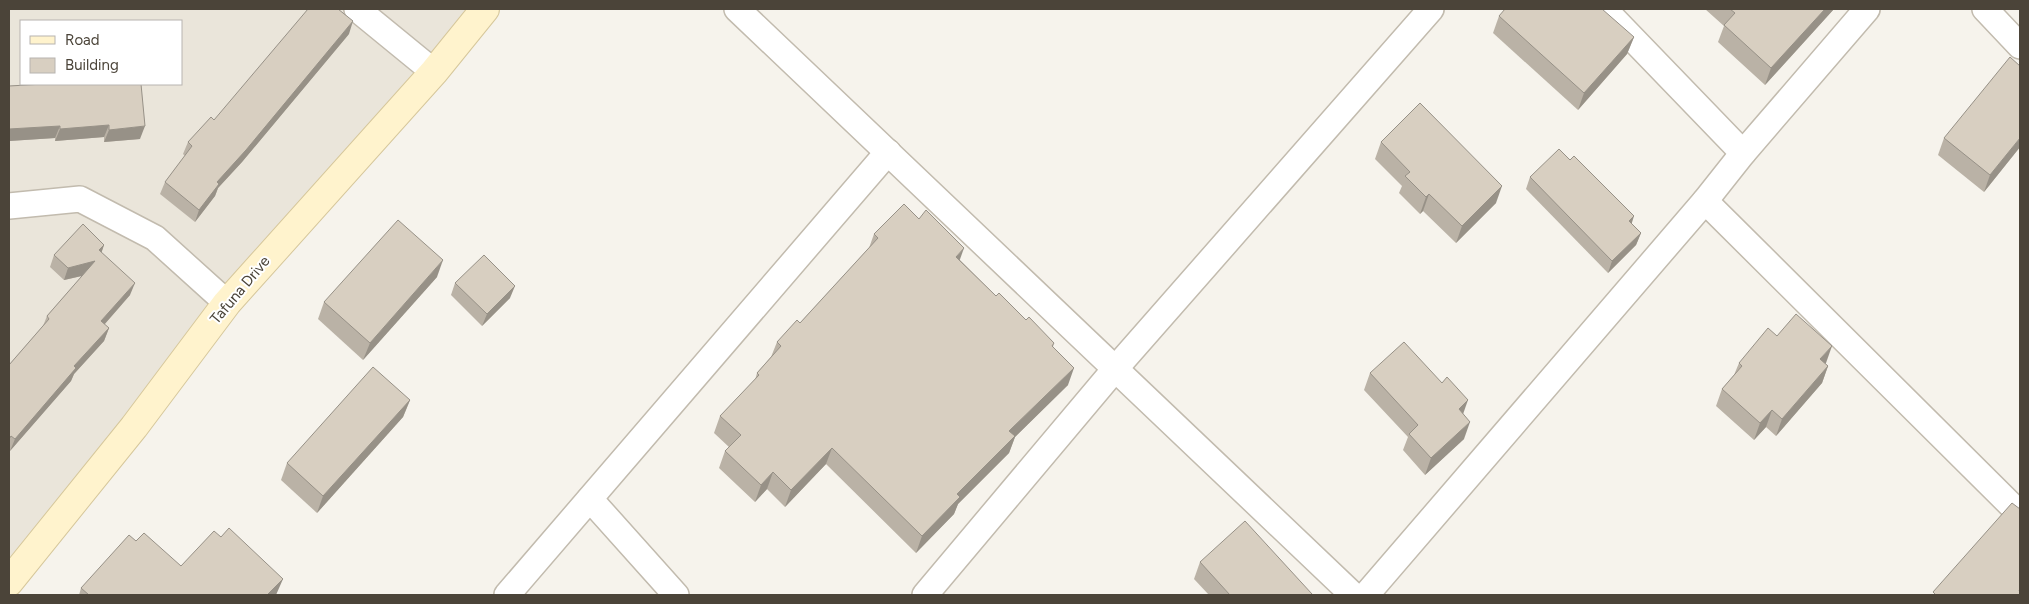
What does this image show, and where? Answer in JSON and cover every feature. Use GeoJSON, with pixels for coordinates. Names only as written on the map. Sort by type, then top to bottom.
{"type":"FeatureCollection","features":[{"type":"Feature","properties":{"kind":"main road","name":"Tafuna Drive"},"geometry":{"type":"LineString","coordinates":[[9,582],[134,427],[227,303],[434,72],[485,9]]}},
{"type":"Feature","properties":{"kind":"street"},"geometry":{"type":"LineString","coordinates":[[356,9],[434,72]]}},
{"type":"Feature","properties":{"kind":"street"},"geometry":{"type":"LineString","coordinates":[[737,9],[1353,595]]}},
{"type":"Feature","properties":{"kind":"street"},"geometry":{"type":"LineString","coordinates":[[925,595],[1115,369],[1431,9]]}},
{"type":"Feature","properties":{"kind":"street"},"geometry":{"type":"LineString","coordinates":[[1604,9],[1743,153]]}},
{"type":"Feature","properties":{"kind":"street"},"geometry":{"type":"LineString","coordinates":[[1366,595],[1705,201],[1743,153],[1867,9]]}},
{"type":"Feature","properties":{"kind":"street"},"geometry":{"type":"LineString","coordinates":[[1986,9],[2020,46]]}},
{"type":"Feature","properties":{"kind":"street"},"geometry":{"type":"LineString","coordinates":[[506,595],[888,152]]}},
{"type":"Feature","properties":{"kind":"street"},"geometry":{"type":"LineString","coordinates":[[9,206],[80,199],[155,238],[227,303]]}},
{"type":"Feature","properties":{"kind":"street"},"geometry":{"type":"LineString","coordinates":[[1705,201],[2020,514]]}},
{"type":"Feature","properties":{"kind":"street"},"geometry":{"type":"LineString","coordinates":[[590,499],[676,595]]}},
{"type":"Feature","properties":{"kind":"shaded area"},"geometry":{"type":"Polygon","coordinates":[[[9,9],[476,9],[9,576],[9,9]]]}},
{"type":"Feature","properties":{"kind":"building"},"geometry":{"type":"Polygon","coordinates":[[[308,9],[338,9],[353,21],[246,150],[217,182],[219,184],[199,210],[165,182],[192,146],[188,142],[211,117],[214,120],[308,9]]]}},
{"type":"Feature","properties":{"kind":"building"},"geometry":{"type":"Polygon","coordinates":[[[1505,9],[1602,9],[1634,37],[1584,93],[1499,16],[1505,9]]]}},
{"type":"Feature","properties":{"kind":"building"},"geometry":{"type":"Polygon","coordinates":[[[1730,9],[1825,9],[1771,68],[1724,25],[1735,13],[1730,9]]]}},
{"type":"Feature","properties":{"kind":"building"},"geometry":{"type":"Polygon","coordinates":[[[2010,57],[2020,66],[2020,138],[1990,175],[1944,138],[2010,57]]]}},
{"type":"Feature","properties":{"kind":"building"},"geometry":{"type":"Polygon","coordinates":[[[141,85],[145,126],[109,130],[109,125],[60,129],[60,126],[9,129],[9,86],[141,85]]]}},
{"type":"Feature","properties":{"kind":"building"},"geometry":{"type":"Polygon","coordinates":[[[1420,103],[1502,186],[1462,226],[1429,194],[1426,197],[1405,176],[1410,172],[1381,142],[1420,103]]]}},
{"type":"Feature","properties":{"kind":"building"},"geometry":{"type":"Polygon","coordinates":[[[1559,149],[1570,160],[1574,156],[1634,216],[1629,221],[1641,233],[1612,261],[1530,177],[1559,149]]]}},
{"type":"Feature","properties":{"kind":"building"},"geometry":{"type":"Polygon","coordinates":[[[904,204],[919,219],[926,210],[964,248],[956,257],[996,296],[999,293],[1026,320],[1029,317],[1054,343],[1052,346],[1074,368],[1009,431],[1015,436],[957,494],[960,497],[922,536],[832,448],[791,490],[773,472],[761,485],[725,451],[741,435],[720,416],[759,375],[757,373],[781,346],[777,342],[797,320],[800,323],[878,238],[874,234],[904,204]]]}},
{"type":"Feature","properties":{"kind":"building"},"geometry":{"type":"Polygon","coordinates":[[[398,220],[443,260],[370,343],[324,302],[398,220]]]}},
{"type":"Feature","properties":{"kind":"building"},"geometry":{"type":"Polygon","coordinates":[[[83,224],[104,245],[99,250],[135,283],[101,321],[109,328],[74,366],[76,368],[15,439],[11,436],[9,439],[9,365],[49,319],[47,316],[95,261],[68,268],[54,255],[83,224]]]}},
{"type":"Feature","properties":{"kind":"building"},"geometry":{"type":"Polygon","coordinates":[[[484,255],[515,286],[487,314],[455,283],[484,255]]]}},
{"type":"Feature","properties":{"kind":"building"},"geometry":{"type":"Polygon","coordinates":[[[1796,314],[1832,346],[1820,359],[1828,366],[1782,419],[1772,410],[1760,423],[1722,389],[1742,366],[1739,363],[1768,328],[1777,336],[1796,314]]]}},
{"type":"Feature","properties":{"kind":"building"},"geometry":{"type":"Polygon","coordinates":[[[1404,342],[1442,383],[1447,377],[1468,400],[1459,409],[1470,422],[1431,458],[1409,434],[1418,425],[1370,373],[1404,342]]]}},
{"type":"Feature","properties":{"kind":"building"},"geometry":{"type":"Polygon","coordinates":[[[373,367],[410,400],[323,496],[287,463],[373,367]]]}},
{"type":"Feature","properties":{"kind":"building"},"geometry":{"type":"Polygon","coordinates":[[[2012,503],[2020,509],[2020,595],[1936,595],[1933,592],[2012,503]]]}},
{"type":"Feature","properties":{"kind":"building"},"geometry":{"type":"Polygon","coordinates":[[[1245,521],[1312,594],[1230,595],[1200,562],[1245,521]]]}},
{"type":"Feature","properties":{"kind":"building"},"geometry":{"type":"Polygon","coordinates":[[[229,528],[283,579],[267,595],[89,595],[81,588],[129,535],[136,541],[144,533],[181,566],[214,531],[221,537],[229,528]]]}}]}
